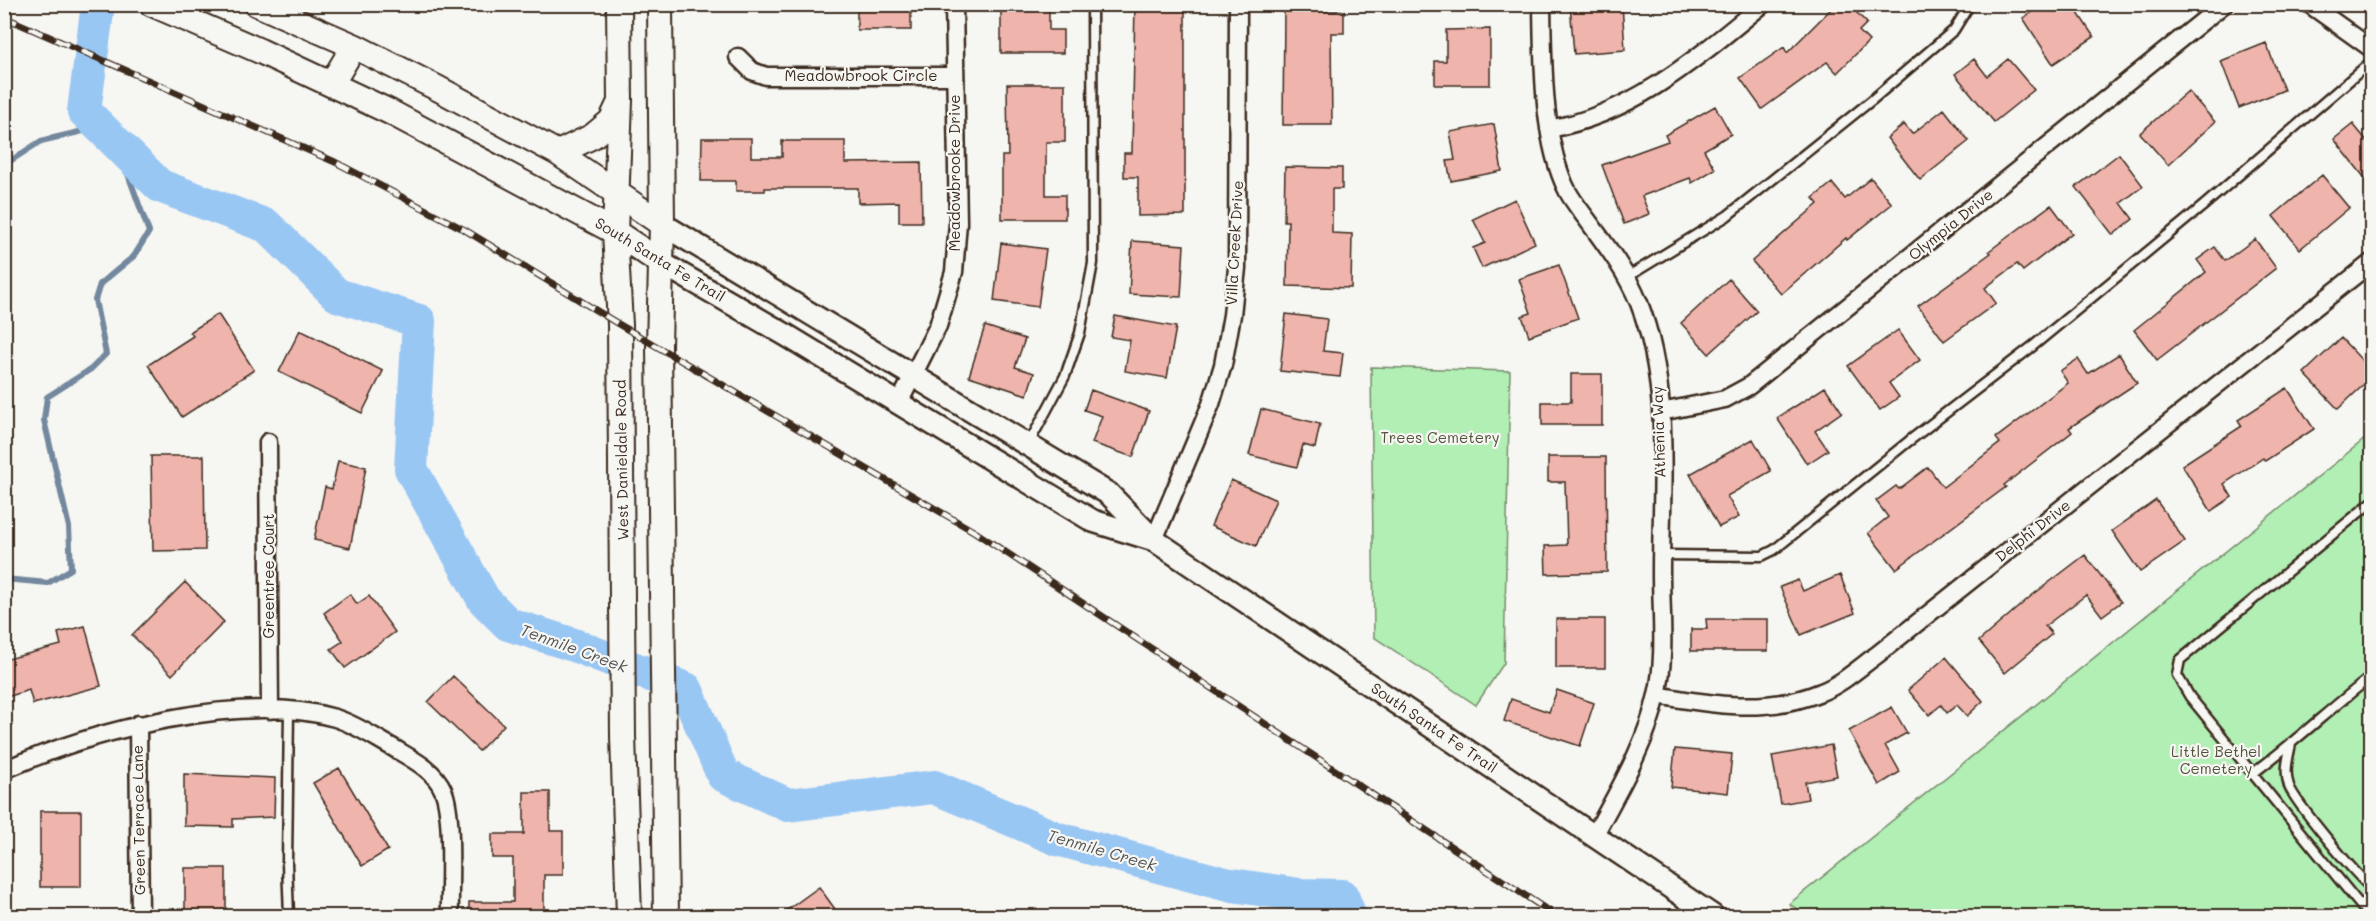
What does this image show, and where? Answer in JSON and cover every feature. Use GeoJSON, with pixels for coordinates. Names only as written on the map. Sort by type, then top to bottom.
{"type":"FeatureCollection","features":[{"type":"Feature","properties":{"kind":"main road","name":"South Santa Fe Trail"},"geometry":{"type":"LineString","coordinates":[[257,4],[354,46],[558,153],[662,224]]}},
{"type":"Feature","properties":{"kind":"main road","name":"West Danieldale Road"},"geometry":{"type":"LineString","coordinates":[[619,4],[620,101],[615,232],[620,325],[624,600],[623,736],[629,916]]}},
{"type":"Feature","properties":{"kind":"main road"},"geometry":{"type":"LineString","coordinates":[[660,4],[662,224],[659,346],[666,916]]}},
{"type":"Feature","properties":{"kind":"main road","name":"South Santa Fe Trail"},"geometry":{"type":"LineString","coordinates":[[159,8],[332,83],[448,141],[615,232],[660,262]]}},
{"type":"Feature","properties":{"kind":"main road"},"geometry":{"type":"LineString","coordinates":[[332,83],[354,46]]}},
{"type":"Feature","properties":{"kind":"main road"},"geometry":{"type":"LineString","coordinates":[[558,153],[592,136],[611,121],[620,101]]}},
{"type":"Feature","properties":{"kind":"street","name":"Meadowbrooke Drive"},"geometry":{"type":"LineString","coordinates":[[899,403],[938,326],[954,272],[958,223],[954,4]]}},
{"type":"Feature","properties":{"kind":"street","name":"Villa Creek Drive"},"geometry":{"type":"LineString","coordinates":[[1155,540],[1211,404],[1223,365],[1232,315],[1237,268],[1238,4]]}},
{"type":"Feature","properties":{"kind":"street","name":"Athenia Way"},"geometry":{"type":"LineString","coordinates":[[1542,4],[1542,50],[1550,129],[1557,164],[1568,193],[1627,278],[1639,304],[1651,343],[1661,412],[1661,649],[1657,695],[1632,764],[1594,836]]}},
{"type":"Feature","properties":{"kind":"street"},"geometry":{"type":"LineString","coordinates":[[1550,129],[1579,124],[1610,112],[1644,94],[1710,48],[1762,4]]}},
{"type":"Feature","properties":{"kind":"street","name":"Olympia Drive"},"geometry":{"type":"LineString","coordinates":[[1661,412],[1725,399],[1749,386],[2224,4]]}},
{"type":"Feature","properties":{"kind":"street"},"geometry":{"type":"LineString","coordinates":[[2309,4],[2372,49]]}},
{"type":"Feature","properties":{"kind":"street","name":"Meadowbrook Circle"},"geometry":{"type":"LineString","coordinates":[[738,57],[752,71],[766,76],[954,76]]}},
{"type":"Feature","properties":{"kind":"street","name":"South Santa Fe Trail"},"geometry":{"type":"LineString","coordinates":[[662,224],[1109,494],[1155,540],[1713,916]]}},
{"type":"Feature","properties":{"kind":"street","name":"South Santa Fe Trail"},"geometry":{"type":"LineString","coordinates":[[660,262],[1093,521],[1155,540]]}},
{"type":"Feature","properties":{"kind":"street","name":"Delphi Drive"},"geometry":{"type":"LineString","coordinates":[[1657,695],[1694,702],[1766,705],[1799,700],[1823,692],[1878,654],[2372,262]]}},
{"type":"Feature","properties":{"kind":"street","name":"Greentree Court"},"geometry":{"type":"LineString","coordinates":[[268,442],[270,710]]}},
{"type":"Feature","properties":{"kind":"street"},"geometry":{"type":"LineString","coordinates":[[1013,472],[1028,445]]}},
{"type":"Feature","properties":{"kind":"street"},"geometry":{"type":"LineString","coordinates":[[4,770],[36,756],[138,724],[223,712],[270,710],[306,712],[337,719],[412,759],[432,774],[443,790],[449,812],[450,916]]}},
{"type":"Feature","properties":{"kind":"street","name":"Green Terrace Lane"},"geometry":{"type":"LineString","coordinates":[[138,724],[140,916]]}},
{"type":"Feature","properties":{"kind":"lane"},"geometry":{"type":"LineString","coordinates":[[1028,445],[1065,376],[1080,333],[1093,263],[1092,4]]}},
{"type":"Feature","properties":{"kind":"lane"},"geometry":{"type":"LineString","coordinates":[[1627,278],[1736,209],[1872,100],[1954,30],[1970,4]]}},
{"type":"Feature","properties":{"kind":"lane"},"geometry":{"type":"LineString","coordinates":[[1661,555],[1762,556],[1774,550],[1909,441],[2034,346],[2203,206],[2372,61]]}},
{"type":"Feature","properties":{"kind":"lane"},"geometry":{"type":"LineString","coordinates":[[2369,916],[2252,774],[2186,690],[2177,675],[2180,660],[2372,502]]}},
{"type":"Feature","properties":{"kind":"lane"},"geometry":{"type":"LineString","coordinates":[[2252,774],[2372,676]]}},
{"type":"Feature","properties":{"kind":"lane"},"geometry":{"type":"LineString","coordinates":[[289,916],[287,863],[290,711]]}},
{"type":"Feature","properties":{"kind":"lane"},"geometry":{"type":"LineString","coordinates":[[2291,744],[2286,770],[2290,787],[2300,804],[2372,888]]}},
{"type":"Feature","properties":{"kind":"green space","name":"Trees Cemetery"},"geometry":{"type":"Polygon","coordinates":[[[1371,367],[1510,371],[1504,663],[1476,705],[1374,637],[1371,367]]]}},
{"type":"Feature","properties":{"kind":"green space","name":"Little Bethel Cemetery"},"geometry":{"type":"Polygon","coordinates":[[[2371,434],[2371,916],[1808,916],[1789,904],[2371,434]]]}},
{"type":"Feature","properties":{"kind":"building"},"geometry":{"type":"Polygon","coordinates":[[[857,4],[911,4],[911,30],[857,30],[857,4]]]}},
{"type":"Feature","properties":{"kind":"building"},"geometry":{"type":"Polygon","coordinates":[[[1001,4],[1049,4],[1049,30],[1063,30],[1063,53],[1001,53],[1001,4]]]}},
{"type":"Feature","properties":{"kind":"building"},"geometry":{"type":"Polygon","coordinates":[[[1135,4],[1185,4],[1185,215],[1138,216],[1138,177],[1124,177],[1124,153],[1132,153],[1135,4]]]}},
{"type":"Feature","properties":{"kind":"building"},"geometry":{"type":"Polygon","coordinates":[[[1570,4],[1593,4],[1593,6],[1622,4],[1625,50],[1574,54],[1570,4]]]}},
{"type":"Feature","properties":{"kind":"building"},"geometry":{"type":"Polygon","coordinates":[[[1836,4],[1848,4],[1867,23],[1859,31],[1869,41],[1837,73],[1827,62],[1762,109],[1740,78],[1784,47],[1787,53],[1836,4]]]}},
{"type":"Feature","properties":{"kind":"building"},"geometry":{"type":"Polygon","coordinates":[[[2045,4],[2050,4],[2054,11],[2063,4],[2072,4],[2094,37],[2053,64],[2023,18],[2045,4]]]}},
{"type":"Feature","properties":{"kind":"building"},"geometry":{"type":"Polygon","coordinates":[[[1284,11],[1344,11],[1344,33],[1331,33],[1332,125],[1283,125],[1284,11]]]}},
{"type":"Feature","properties":{"kind":"building"},"geometry":{"type":"Polygon","coordinates":[[[1490,29],[1490,85],[1435,85],[1435,61],[1446,61],[1446,30],[1490,29]]]}},
{"type":"Feature","properties":{"kind":"building"},"geometry":{"type":"Polygon","coordinates":[[[2266,43],[2284,90],[2239,108],[2221,61],[2266,43]]]}},
{"type":"Feature","properties":{"kind":"building"},"geometry":{"type":"Polygon","coordinates":[[[1974,59],[1987,76],[2008,59],[2034,90],[1994,122],[1955,74],[1974,59]]]}},
{"type":"Feature","properties":{"kind":"building"},"geometry":{"type":"Polygon","coordinates":[[[1007,84],[1065,84],[1065,142],[1046,142],[1046,195],[1065,195],[1065,219],[1002,219],[1002,156],[1008,156],[1007,84]]]}},
{"type":"Feature","properties":{"kind":"building"},"geometry":{"type":"Polygon","coordinates":[[[2188,91],[2215,122],[2168,165],[2140,133],[2188,91]]]}},
{"type":"Feature","properties":{"kind":"building"},"geometry":{"type":"Polygon","coordinates":[[[1715,106],[1731,134],[1704,150],[1715,169],[1692,183],[1690,178],[1642,196],[1649,214],[1624,224],[1602,165],[1668,141],[1665,135],[1715,106]]]}},
{"type":"Feature","properties":{"kind":"building"},"geometry":{"type":"Polygon","coordinates":[[[1944,109],[1969,141],[1920,180],[1887,138],[1904,124],[1912,134],[1944,109]]]}},
{"type":"Feature","properties":{"kind":"building"},"geometry":{"type":"Polygon","coordinates":[[[1494,124],[1502,171],[1451,181],[1447,161],[1455,160],[1450,132],[1494,124]]]}},
{"type":"Feature","properties":{"kind":"building"},"geometry":{"type":"Polygon","coordinates":[[[2353,124],[2372,147],[2372,187],[2334,139],[2353,124]]]}},
{"type":"Feature","properties":{"kind":"building"},"geometry":{"type":"Polygon","coordinates":[[[702,138],[751,138],[751,157],[782,157],[782,141],[845,141],[845,163],[921,162],[922,222],[899,222],[899,202],[858,203],[858,188],[765,188],[765,191],[736,191],[736,181],[701,181],[702,138]]]}},
{"type":"Feature","properties":{"kind":"building"},"geometry":{"type":"Polygon","coordinates":[[[2119,154],[2143,186],[2121,203],[2133,219],[2113,235],[2076,187],[2119,154]]]}},
{"type":"Feature","properties":{"kind":"building"},"geometry":{"type":"Polygon","coordinates":[[[1285,167],[1342,168],[1342,189],[1332,189],[1332,233],[1352,234],[1351,288],[1287,286],[1288,221],[1284,221],[1285,167]]]}},
{"type":"Feature","properties":{"kind":"building"},"geometry":{"type":"Polygon","coordinates":[[[2322,175],[2349,208],[2300,249],[2273,216],[2322,175]]]}},
{"type":"Feature","properties":{"kind":"building"},"geometry":{"type":"Polygon","coordinates":[[[1871,178],[1892,204],[1847,240],[1846,238],[1781,294],[1752,261],[1818,204],[1813,198],[1832,183],[1845,199],[1871,178]]]}},
{"type":"Feature","properties":{"kind":"building"},"geometry":{"type":"Polygon","coordinates":[[[1515,199],[1535,243],[1482,268],[1473,248],[1485,243],[1473,219],[1515,199]]]}},
{"type":"Feature","properties":{"kind":"building"},"geometry":{"type":"Polygon","coordinates":[[[2051,205],[2072,233],[2023,271],[2017,264],[1985,288],[1996,303],[1944,341],[1918,306],[1991,253],[1989,251],[2051,205]]]}},
{"type":"Feature","properties":{"kind":"building"},"geometry":{"type":"Polygon","coordinates":[[[2255,239],[2276,268],[2157,360],[2134,330],[2206,272],[2197,260],[2215,247],[2225,261],[2255,239]]]}},
{"type":"Feature","properties":{"kind":"building"},"geometry":{"type":"Polygon","coordinates":[[[1132,241],[1184,245],[1181,297],[1129,294],[1132,241]]]}},
{"type":"Feature","properties":{"kind":"building"},"geometry":{"type":"Polygon","coordinates":[[[1001,243],[1046,249],[1038,307],[994,301],[1001,243]]]}},
{"type":"Feature","properties":{"kind":"building"},"geometry":{"type":"Polygon","coordinates":[[[1559,265],[1578,318],[1529,336],[1522,316],[1531,313],[1519,279],[1559,265]]]}},
{"type":"Feature","properties":{"kind":"building"},"geometry":{"type":"Polygon","coordinates":[[[1729,279],[1757,311],[1709,354],[1681,323],[1729,279]]]}},
{"type":"Feature","properties":{"kind":"building"},"geometry":{"type":"Polygon","coordinates":[[[218,314],[254,370],[182,417],[148,365],[193,336],[190,332],[218,314]]]}},
{"type":"Feature","properties":{"kind":"building"},"geometry":{"type":"Polygon","coordinates":[[[1286,314],[1327,319],[1323,351],[1343,353],[1340,377],[1280,371],[1286,314]]]}},
{"type":"Feature","properties":{"kind":"building"},"geometry":{"type":"Polygon","coordinates":[[[1115,316],[1176,327],[1167,378],[1125,371],[1130,340],[1111,337],[1115,316]]]}},
{"type":"Feature","properties":{"kind":"building"},"geometry":{"type":"Polygon","coordinates":[[[985,326],[1025,339],[1015,367],[1034,373],[1027,395],[969,376],[985,326]]]}},
{"type":"Feature","properties":{"kind":"building"},"geometry":{"type":"Polygon","coordinates":[[[300,330],[383,371],[362,413],[279,372],[300,330]]]}},
{"type":"Feature","properties":{"kind":"building"},"geometry":{"type":"Polygon","coordinates":[[[1898,330],[1920,360],[1889,383],[1899,397],[1880,410],[1848,366],[1898,330]]]}},
{"type":"Feature","properties":{"kind":"building"},"geometry":{"type":"Polygon","coordinates":[[[2341,338],[2372,371],[2372,377],[2338,409],[2304,373],[2341,338]]]}},
{"type":"Feature","properties":{"kind":"building"},"geometry":{"type":"Polygon","coordinates":[[[2119,354],[2137,383],[2069,428],[2072,432],[2004,485],[2006,487],[1896,569],[1868,533],[1888,517],[1876,501],[1896,486],[1899,489],[1928,467],[1943,487],[2000,443],[1996,438],[2068,383],[2060,371],[2078,359],[2088,374],[2119,354]]]}},
{"type":"Feature","properties":{"kind":"building"},"geometry":{"type":"Polygon","coordinates":[[[1571,374],[1602,374],[1602,425],[1542,425],[1542,402],[1571,402],[1571,374]]]}},
{"type":"Feature","properties":{"kind":"building"},"geometry":{"type":"Polygon","coordinates":[[[1825,387],[1842,412],[1815,431],[1828,450],[1807,464],[1777,418],[1825,387]]]}},
{"type":"Feature","properties":{"kind":"building"},"geometry":{"type":"Polygon","coordinates":[[[2287,388],[2314,429],[2265,461],[2263,458],[2224,484],[2232,497],[2211,511],[2182,465],[2242,426],[2238,420],[2287,388]]]}},
{"type":"Feature","properties":{"kind":"building"},"geometry":{"type":"Polygon","coordinates":[[[1091,390],[1149,411],[1133,457],[1092,443],[1102,416],[1084,410],[1091,390]]]}},
{"type":"Feature","properties":{"kind":"building"},"geometry":{"type":"Polygon","coordinates":[[[1261,409],[1320,424],[1315,448],[1303,445],[1297,467],[1249,455],[1261,409]]]}},
{"type":"Feature","properties":{"kind":"building"},"geometry":{"type":"Polygon","coordinates":[[[1753,439],[1771,471],[1727,496],[1739,517],[1719,527],[1690,474],[1753,439]]]}},
{"type":"Feature","properties":{"kind":"building"},"geometry":{"type":"Polygon","coordinates":[[[151,456],[204,456],[205,550],[153,551],[151,456]]]}},
{"type":"Feature","properties":{"kind":"building"},"geometry":{"type":"Polygon","coordinates":[[[1548,457],[1606,457],[1607,572],[1546,574],[1545,546],[1567,545],[1565,482],[1548,482],[1548,457]]]}},
{"type":"Feature","properties":{"kind":"building"},"geometry":{"type":"Polygon","coordinates":[[[338,461],[366,467],[350,548],[314,540],[325,487],[332,489],[338,461]]]}},
{"type":"Feature","properties":{"kind":"building"},"geometry":{"type":"Polygon","coordinates":[[[1231,480],[1276,500],[1256,546],[1211,526],[1231,480]]]}},
{"type":"Feature","properties":{"kind":"building"},"geometry":{"type":"Polygon","coordinates":[[[2156,500],[2185,541],[2140,572],[2112,531],[2156,500]]]}},
{"type":"Feature","properties":{"kind":"building"},"geometry":{"type":"Polygon","coordinates":[[[2085,555],[2121,602],[2102,616],[2086,595],[2045,626],[2052,634],[2005,673],[1979,641],[2030,597],[2085,555]]]}},
{"type":"Feature","properties":{"kind":"building"},"geometry":{"type":"Polygon","coordinates":[[[1840,575],[1855,613],[1801,635],[1780,587],[1798,580],[1803,591],[1840,575]]]}},
{"type":"Feature","properties":{"kind":"building"},"geometry":{"type":"Polygon","coordinates":[[[185,582],[224,622],[172,675],[132,635],[185,582]]]}},
{"type":"Feature","properties":{"kind":"building"},"geometry":{"type":"Polygon","coordinates":[[[350,594],[357,604],[369,596],[395,632],[345,668],[331,649],[343,641],[324,613],[350,594]]]}},
{"type":"Feature","properties":{"kind":"building"},"geometry":{"type":"Polygon","coordinates":[[[1556,619],[1605,619],[1605,668],[1556,668],[1556,619]]]}},
{"type":"Feature","properties":{"kind":"building"},"geometry":{"type":"Polygon","coordinates":[[[1706,619],[1768,619],[1768,651],[1691,651],[1691,629],[1707,629],[1706,619]]]}},
{"type":"Feature","properties":{"kind":"building"},"geometry":{"type":"Polygon","coordinates":[[[85,626],[101,686],[33,704],[29,690],[4,698],[4,660],[61,645],[58,633],[85,626]]]}},
{"type":"Feature","properties":{"kind":"building"},"geometry":{"type":"Polygon","coordinates":[[[1946,657],[1983,701],[1967,716],[1957,705],[1947,713],[1941,705],[1929,715],[1908,690],[1946,657]]]}},
{"type":"Feature","properties":{"kind":"building"},"geometry":{"type":"Polygon","coordinates":[[[453,676],[504,725],[479,751],[428,702],[453,676]]]}},
{"type":"Feature","properties":{"kind":"building"},"geometry":{"type":"Polygon","coordinates":[[[1557,690],[1594,703],[1580,746],[1504,721],[1511,699],[1549,712],[1557,690]]]}},
{"type":"Feature","properties":{"kind":"building"},"geometry":{"type":"Polygon","coordinates":[[[1892,707],[1907,733],[1885,745],[1900,772],[1879,785],[1849,731],[1892,707]]]}},
{"type":"Feature","properties":{"kind":"building"},"geometry":{"type":"Polygon","coordinates":[[[1831,745],[1837,776],[1805,782],[1808,799],[1781,804],[1772,756],[1831,745]]]}},
{"type":"Feature","properties":{"kind":"building"},"geometry":{"type":"Polygon","coordinates":[[[1675,749],[1732,754],[1728,793],[1671,787],[1675,749]]]}},
{"type":"Feature","properties":{"kind":"building"},"geometry":{"type":"Polygon","coordinates":[[[339,768],[388,850],[362,866],[313,783],[339,768]]]}},
{"type":"Feature","properties":{"kind":"building"},"geometry":{"type":"Polygon","coordinates":[[[184,774],[275,778],[274,817],[233,819],[233,827],[184,826],[184,774]]]}},
{"type":"Feature","properties":{"kind":"building"},"geometry":{"type":"Polygon","coordinates":[[[524,792],[550,792],[550,831],[563,831],[563,875],[544,875],[544,916],[469,916],[469,902],[513,902],[513,858],[492,858],[492,834],[524,834],[524,792]]]}},
{"type":"Feature","properties":{"kind":"building"},"geometry":{"type":"Polygon","coordinates":[[[40,811],[81,811],[81,887],[40,887],[40,811]]]}},
{"type":"Feature","properties":{"kind":"building"},"geometry":{"type":"Polygon","coordinates":[[[185,868],[226,868],[226,916],[185,916],[185,868]]]}},
{"type":"Feature","properties":{"kind":"building"},"geometry":{"type":"Polygon","coordinates":[[[819,887],[840,916],[779,916],[819,887]]]}},
{"type":"Feature","properties":{"kind":"waterway","name":"Tenmile Creek"},"geometry":{"type":"LineString","coordinates":[[98,4],[84,111],[160,186],[267,226],[337,295],[419,321],[411,469],[484,600],[508,624],[574,645],[686,689],[723,775],[788,805],[934,787],[1058,839],[1225,884],[1300,895],[1342,896],[1350,916]]}},
{"type":"Feature","properties":{"kind":"waterway"},"geometry":{"type":"LineString","coordinates":[[4,165],[41,141],[100,127]]}},
{"type":"Feature","properties":{"kind":"waterway"},"geometry":{"type":"LineString","coordinates":[[4,579],[48,583],[71,569],[69,527],[44,420],[47,397],[91,369],[106,354],[95,300],[100,284],[134,256],[149,232],[117,144]]}},
{"type":"Feature","properties":{"kind":"railway"},"geometry":{"type":"LineString","coordinates":[[4,17],[335,162],[465,230],[620,325],[975,532],[1556,916]]}}]}
